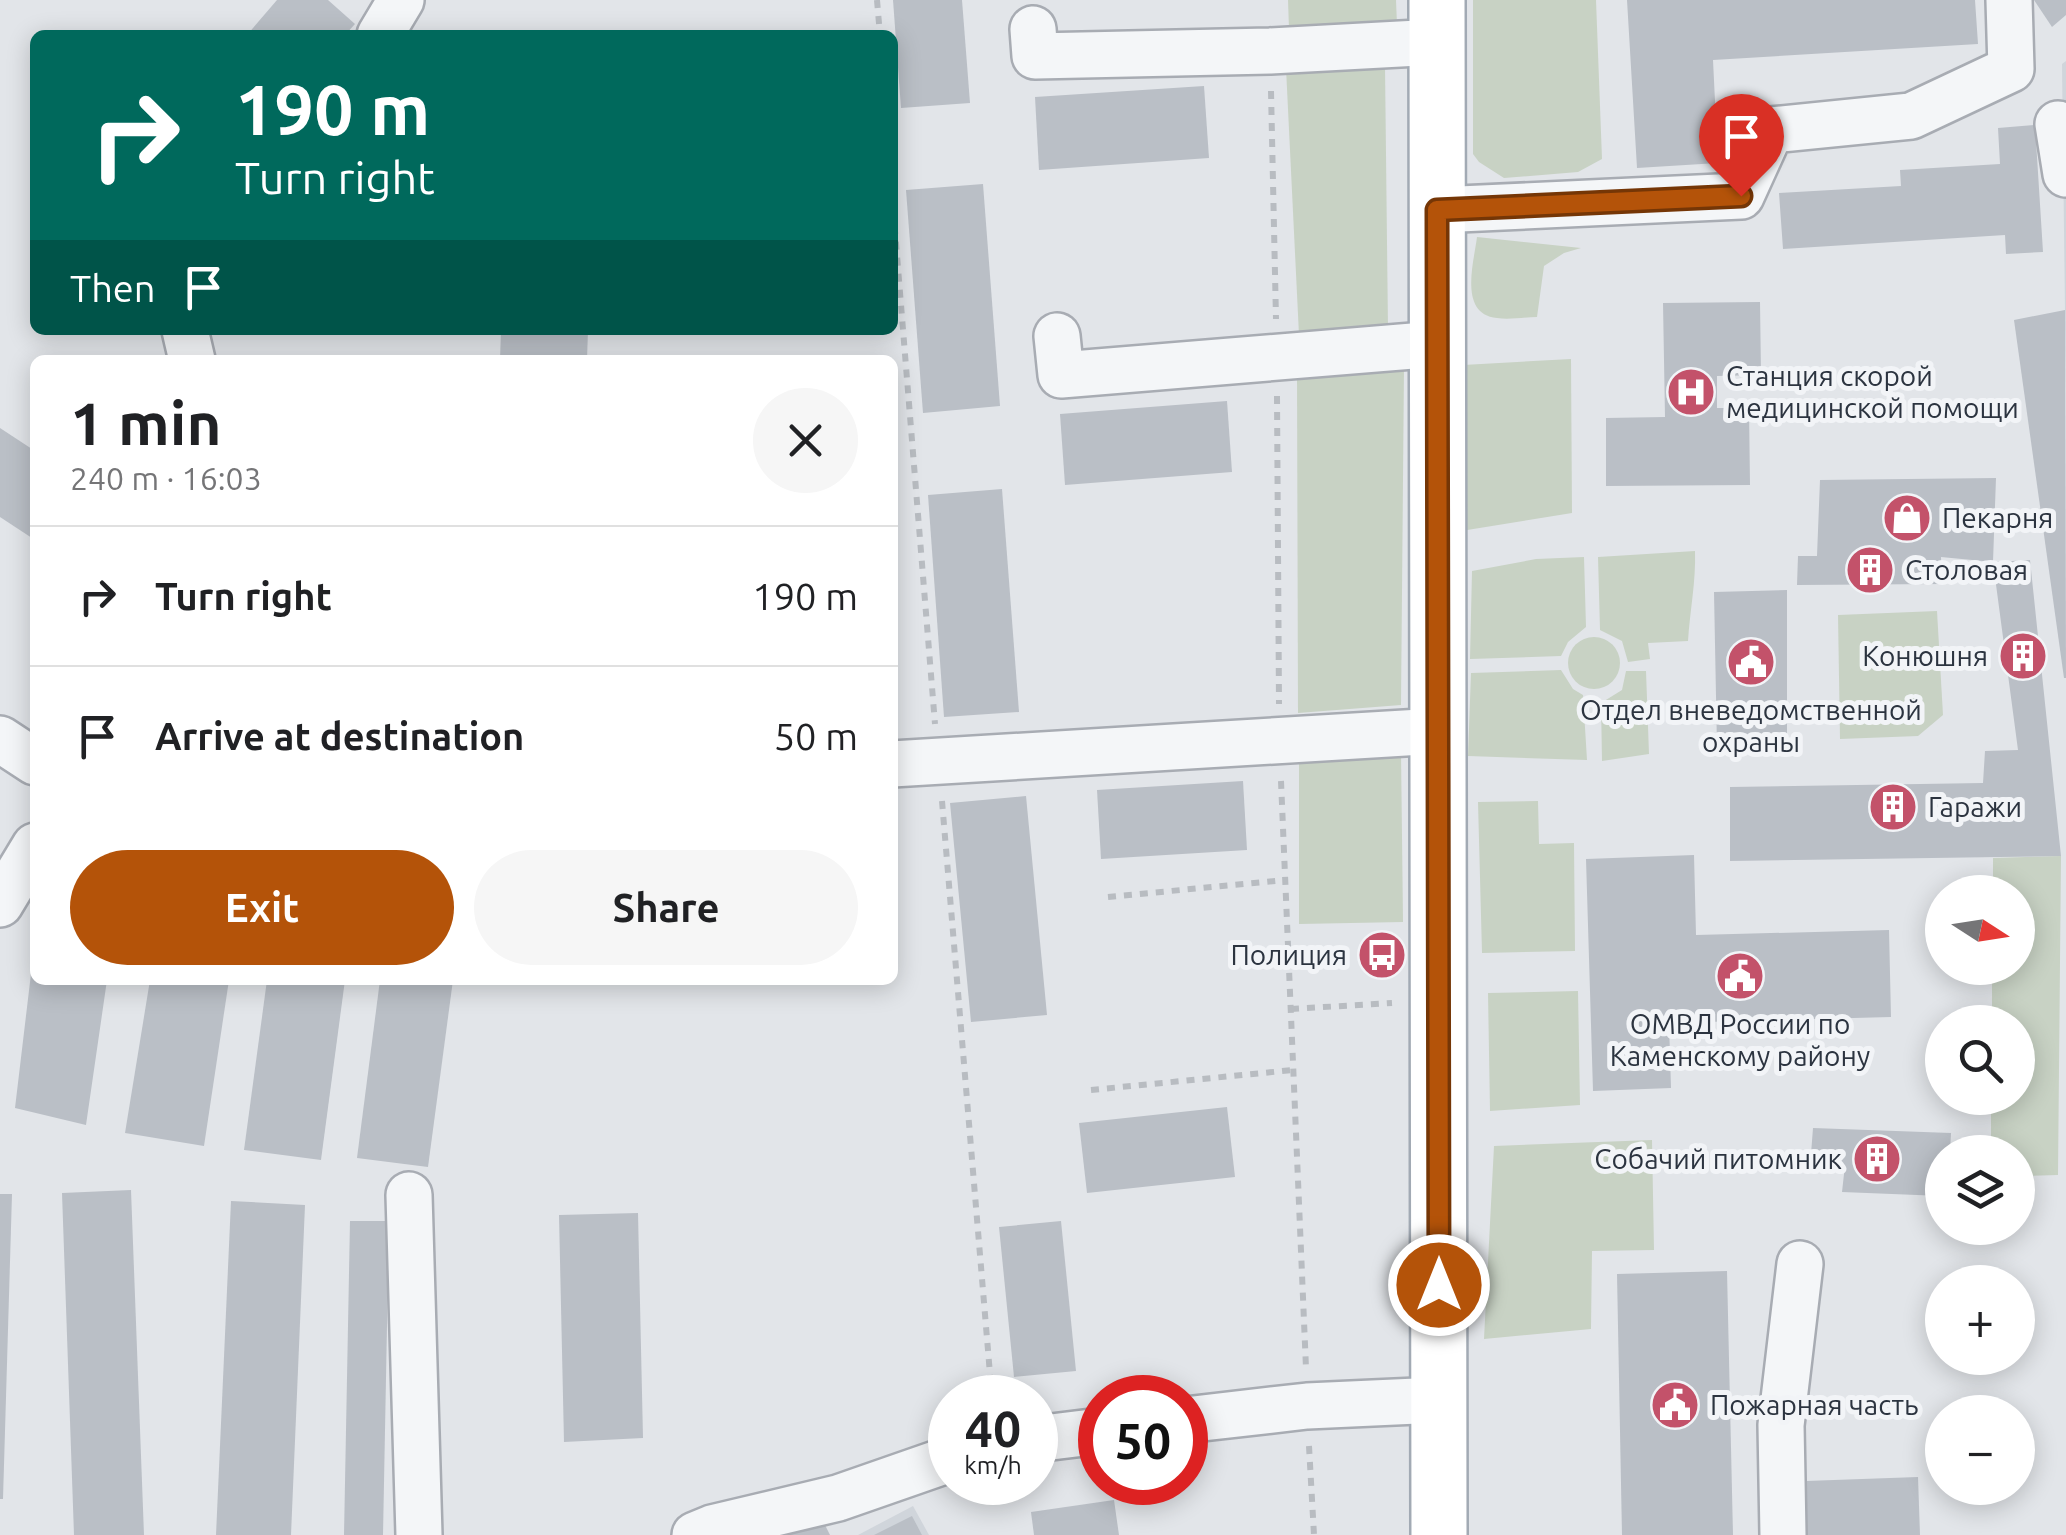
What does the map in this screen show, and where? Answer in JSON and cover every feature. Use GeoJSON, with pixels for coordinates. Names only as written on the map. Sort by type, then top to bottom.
{"type":"FeatureCollection","features":[{"type":"Feature","properties":{"kind":"main road"},"geometry":{"type":"LineString","coordinates":[[1437,21],[1439,1535]]}},
{"type":"Feature","properties":{"kind":"street"},"geometry":{"type":"LineString","coordinates":[[383,30],[401,0]]}},
{"type":"Feature","properties":{"kind":"street"},"geometry":{"type":"LineString","coordinates":[[1437,210],[1741,196],[1771,130],[1911,116],[2011,69],[2009,0]]}},
{"type":"Feature","properties":{"kind":"street"},"geometry":{"type":"LineString","coordinates":[[1033,29],[1035,56],[1270,51],[1437,21]]}},
{"type":"Feature","properties":{"kind":"street"},"geometry":{"type":"LineString","coordinates":[[2058,124],[2066,174]]}},
{"type":"Feature","properties":{"kind":"street"},"geometry":{"type":"LineString","coordinates":[[1057,336],[1060,375],[1437,344]]}},
{"type":"Feature","properties":{"kind":"street"},"geometry":{"type":"LineString","coordinates":[[898,764],[1438,731]]}},
{"type":"Feature","properties":{"kind":"street"},"geometry":{"type":"LineString","coordinates":[[0,739],[30,759]]}},
{"type":"Feature","properties":{"kind":"street"},"geometry":{"type":"LineString","coordinates":[[0,904],[30,854]]}},
{"type":"Feature","properties":{"kind":"street"},"geometry":{"type":"LineString","coordinates":[[408,1194],[419,1535]]}},
{"type":"Feature","properties":{"kind":"street"},"geometry":{"type":"LineString","coordinates":[[1783,1535],[1781,1425],[1800,1264]]}},
{"type":"Feature","properties":{"kind":"street"},"geometry":{"type":"LineString","coordinates":[[1208,1417],[1307,1406],[1439,1400]]}},
{"type":"Feature","properties":{"kind":"street"},"geometry":{"type":"LineString","coordinates":[[695,1535],[838,1498],[928,1467]]}},
{"type":"Feature","properties":{"kind":"path"},"geometry":{"type":"LineString","coordinates":[[877,0],[880,30]]}},
{"type":"Feature","properties":{"kind":"path"},"geometry":{"type":"LineString","coordinates":[[898,268],[990,1375]]}},
{"type":"Feature","properties":{"kind":"path"},"geometry":{"type":"LineString","coordinates":[[1108,897],[1286,880]]}},
{"type":"Feature","properties":{"kind":"path"},"geometry":{"type":"LineString","coordinates":[[1291,1009],[1438,1000]]}},
{"type":"Feature","properties":{"kind":"path"},"geometry":{"type":"LineString","coordinates":[[1092,1090],[1293,1070]]}},
{"type":"Feature","properties":{"kind":"shaded area"},"geometry":{"type":"Polygon","coordinates":[[[2066,61],[2066,394],[2062,64],[2066,61]]]}},
{"type":"Feature","properties":{"kind":"shaded area"},"geometry":{"type":"Polygon","coordinates":[[[913,1506],[929,1535],[858,1535],[913,1506]]]}},
{"type":"Feature","properties":{"kind":"green space"},"geometry":{"type":"Polygon","coordinates":[[[1288,0],[1396,0],[1397,25],[1289,29],[1288,0]]]}},
{"type":"Feature","properties":{"kind":"green space"},"geometry":{"type":"Polygon","coordinates":[[[1473,0],[1596,0],[1602,159],[1578,172],[1504,178],[1479,162],[1473,154],[1473,0]]]}},
{"type":"Feature","properties":{"kind":"green space"},"geometry":{"type":"Polygon","coordinates":[[[1385,66],[1388,329],[1299,335],[1286,68],[1385,66]]]}},
{"type":"Feature","properties":{"kind":"green space"},"geometry":{"type":"Polygon","coordinates":[[[1477,237],[1581,248],[1544,266],[1537,317],[1502,319],[1485,314],[1473,297],[1477,237]]]}},
{"type":"Feature","properties":{"kind":"green space"},"geometry":{"type":"Polygon","coordinates":[[[1571,359],[1572,513],[1461,531],[1463,365],[1571,359]]]}},
{"type":"Feature","properties":{"kind":"green space"},"geometry":{"type":"Polygon","coordinates":[[[1404,367],[1401,705],[1298,713],[1297,374],[1404,367]]]}},
{"type":"Feature","properties":{"kind":"green space"},"geometry":{"type":"Polygon","coordinates":[[[1695,551],[1688,641],[1648,643],[1650,659],[1628,662],[1622,641],[1600,630],[1598,557],[1695,551]]]}},
{"type":"Feature","properties":{"kind":"green space"},"geometry":{"type":"Polygon","coordinates":[[[1584,557],[1586,627],[1568,642],[1561,656],[1470,659],[1472,571],[1536,559],[1584,557]]]}},
{"type":"Feature","properties":{"kind":"green space"},"geometry":{"type":"Polygon","coordinates":[[[1937,611],[1943,715],[1918,736],[1840,739],[1838,615],[1937,611]]]}},
{"type":"Feature","properties":{"kind":"green space"},"geometry":{"type":"Polygon","coordinates":[[[1594,637],[1612,645],[1620,663],[1612,681],[1594,689],[1576,681],[1568,663],[1576,645],[1594,637]]]}},
{"type":"Feature","properties":{"kind":"green space"},"geometry":{"type":"Polygon","coordinates":[[[1561,670],[1573,689],[1583,695],[1587,760],[1468,756],[1471,673],[1561,670]]]}},
{"type":"Feature","properties":{"kind":"green space"},"geometry":{"type":"Polygon","coordinates":[[[1626,671],[1646,671],[1649,754],[1602,761],[1601,703],[1622,690],[1626,671]]]}},
{"type":"Feature","properties":{"kind":"green space"},"geometry":{"type":"Polygon","coordinates":[[[1401,751],[1403,922],[1299,924],[1299,758],[1401,751]]]}},
{"type":"Feature","properties":{"kind":"green space"},"geometry":{"type":"Polygon","coordinates":[[[1538,801],[1539,844],[1574,843],[1575,951],[1482,953],[1478,802],[1538,801]]]}},
{"type":"Feature","properties":{"kind":"green space"},"geometry":{"type":"Polygon","coordinates":[[[2061,856],[2058,1175],[2035,1176],[2035,1135],[1991,1135],[1991,1115],[2035,1115],[2035,1005],[1992,1005],[1992,985],[2035,985],[2035,875],[1993,875],[1993,858],[2061,856]]]}},
{"type":"Feature","properties":{"kind":"green space"},"geometry":{"type":"Polygon","coordinates":[[[1578,991],[1580,1105],[1490,1111],[1488,993],[1578,991]]]}},
{"type":"Feature","properties":{"kind":"green space"},"geometry":{"type":"Polygon","coordinates":[[[1652,1140],[1654,1250],[1592,1251],[1591,1329],[1484,1339],[1494,1146],[1652,1140]]]}},
{"type":"Feature","properties":{"kind":"building"},"geometry":{"type":"Polygon","coordinates":[[[277,0],[328,0],[355,24],[350,30],[251,30],[277,0]]]}},
{"type":"Feature","properties":{"kind":"building"},"geometry":{"type":"Polygon","coordinates":[[[893,0],[962,0],[970,103],[901,108],[893,0]]]}},
{"type":"Feature","properties":{"kind":"building"},"geometry":{"type":"Polygon","coordinates":[[[1627,0],[1975,0],[1978,44],[1713,60],[1718,163],[1637,168],[1627,0]]]}},
{"type":"Feature","properties":{"kind":"building"},"geometry":{"type":"Polygon","coordinates":[[[2034,0],[2066,0],[2066,15],[2052,27],[2034,0]]]}},
{"type":"Feature","properties":{"kind":"building"},"geometry":{"type":"Polygon","coordinates":[[[1204,86],[1209,158],[1039,170],[1035,97],[1204,86]]]}},
{"type":"Feature","properties":{"kind":"building"},"geometry":{"type":"Polygon","coordinates":[[[2035,125],[2043,252],[2006,254],[2005,235],[1783,249],[1779,193],[1901,186],[1900,170],[2000,164],[1998,128],[2035,125]]]}},
{"type":"Feature","properties":{"kind":"building"},"geometry":{"type":"Polygon","coordinates":[[[983,184],[1000,406],[923,413],[906,190],[983,184]]]}},
{"type":"Feature","properties":{"kind":"building","name":"Станция скорой медицинской помощи"},"geometry":{"type":"Polygon","coordinates":[[[1760,302],[1761,375],[1717,376],[1717,408],[1749,408],[1750,485],[1606,486],[1606,418],[1665,417],[1663,303],[1760,302]]]}},
{"type":"Feature","properties":{"kind":"building"},"geometry":{"type":"Polygon","coordinates":[[[2065,310],[2066,678],[2064,678],[2014,320],[2065,310]]]}},
{"type":"Feature","properties":{"kind":"building"},"geometry":{"type":"Polygon","coordinates":[[[501,335],[588,335],[587,355],[500,355],[501,335]]]}},
{"type":"Feature","properties":{"kind":"building"},"geometry":{"type":"Polygon","coordinates":[[[1227,401],[1232,472],[1065,485],[1060,414],[1227,401]]]}},
{"type":"Feature","properties":{"kind":"building"},"geometry":{"type":"Polygon","coordinates":[[[0,428],[30,448],[30,537],[0,517],[0,428]]]}},
{"type":"Feature","properties":{"kind":"building","name":"Пекарня"},"geometry":{"type":"Polygon","coordinates":[[[1996,478],[1993,562],[1941,557],[1942,584],[1797,585],[1798,556],[1817,556],[1820,480],[1996,478]]]}},
{"type":"Feature","properties":{"kind":"building"},"geometry":{"type":"Polygon","coordinates":[[[1002,489],[1019,712],[944,717],[928,495],[1002,489]]]}},
{"type":"Feature","properties":{"kind":"building","name":"Гаражи"},"geometry":{"type":"Polygon","coordinates":[[[2030,560],[2061,856],[1730,861],[1730,787],[1983,783],[1985,751],[2018,750],[1993,562],[2030,560]]]}},
{"type":"Feature","properties":{"kind":"building"},"geometry":{"type":"Polygon","coordinates":[[[1787,590],[1787,742],[1717,748],[1714,592],[1787,590]]]}},
{"type":"Feature","properties":{"kind":"building"},"geometry":{"type":"Polygon","coordinates":[[[1243,781],[1247,850],[1101,859],[1097,790],[1243,781]]]}},
{"type":"Feature","properties":{"kind":"building"},"geometry":{"type":"Polygon","coordinates":[[[1026,796],[1047,1015],[971,1022],[950,803],[1026,796]]]}},
{"type":"Feature","properties":{"kind":"building","name":"ОМВД России по Каменскому району"},"geometry":{"type":"Polygon","coordinates":[[[1694,855],[1696,935],[1889,930],[1891,1017],[1669,1023],[1671,1088],[1593,1091],[1586,859],[1694,855]]]}},
{"type":"Feature","properties":{"kind":"building"},"geometry":{"type":"Polygon","coordinates":[[[30,982],[106,985],[86,1125],[15,1108],[30,982]]]}},
{"type":"Feature","properties":{"kind":"building"},"geometry":{"type":"Polygon","coordinates":[[[149,985],[228,985],[204,1146],[125,1133],[149,985]]]}},
{"type":"Feature","properties":{"kind":"building"},"geometry":{"type":"Polygon","coordinates":[[[266,985],[344,985],[321,1160],[244,1150],[266,985]]]}},
{"type":"Feature","properties":{"kind":"building"},"geometry":{"type":"Polygon","coordinates":[[[379,985],[452,985],[428,1167],[357,1158],[379,985]]]}},
{"type":"Feature","properties":{"kind":"building"},"geometry":{"type":"Polygon","coordinates":[[[1227,1107],[1235,1177],[1087,1193],[1079,1123],[1227,1107]]]}},
{"type":"Feature","properties":{"kind":"building","name":"Собачий питомник"},"geometry":{"type":"Polygon","coordinates":[[[1813,1128],[1951,1133],[1925,1135],[1925,1195],[1842,1192],[1845,1165],[1810,1167],[1813,1128]]]}},
{"type":"Feature","properties":{"kind":"building"},"geometry":{"type":"Polygon","coordinates":[[[131,1190],[144,1535],[74,1535],[62,1193],[131,1190]]]}},
{"type":"Feature","properties":{"kind":"building"},"geometry":{"type":"Polygon","coordinates":[[[0,1194],[12,1194],[3,1499],[0,1499],[0,1194]]]}},
{"type":"Feature","properties":{"kind":"building"},"geometry":{"type":"Polygon","coordinates":[[[231,1201],[305,1205],[291,1535],[216,1535],[231,1201]]]}},
{"type":"Feature","properties":{"kind":"building"},"geometry":{"type":"Polygon","coordinates":[[[638,1213],[643,1438],[564,1442],[559,1215],[638,1213]]]}},
{"type":"Feature","properties":{"kind":"building"},"geometry":{"type":"Polygon","coordinates":[[[350,1221],[389,1221],[383,1535],[344,1535],[350,1221]]]}},
{"type":"Feature","properties":{"kind":"building"},"geometry":{"type":"Polygon","coordinates":[[[1061,1221],[1076,1371],[1014,1375],[999,1227],[1061,1221]]]}},
{"type":"Feature","properties":{"kind":"building","name":"Пожарная часть"},"geometry":{"type":"Polygon","coordinates":[[[1727,1271],[1733,1535],[1622,1535],[1617,1274],[1727,1271]]]}},
{"type":"Feature","properties":{"kind":"building"},"geometry":{"type":"Polygon","coordinates":[[[1918,1477],[1920,1535],[1807,1535],[1806,1481],[1918,1477]]]}},
{"type":"Feature","properties":{"kind":"building"},"geometry":{"type":"Polygon","coordinates":[[[1115,1505],[1119,1535],[1034,1535],[1031,1512],[1115,1505]]]}},
{"type":"Feature","properties":{"kind":"building"},"geometry":{"type":"Polygon","coordinates":[[[819,1513],[830,1535],[776,1535],[819,1513]]]}},
{"type":"Feature","properties":{"kind":"building"},"geometry":{"type":"Polygon","coordinates":[[[912,1516],[922,1535],[874,1535],[912,1516]]]}},
{"type":"Feature","properties":{"kind":"place","name":"Станция скорой медицинской помощи"},"geometry":{"type":"Point","coordinates":[1691,392]}},
{"type":"Feature","properties":{"kind":"place","name":"Пекарня"},"geometry":{"type":"Point","coordinates":[1907,518]}},
{"type":"Feature","properties":{"kind":"place","name":"Столовая"},"geometry":{"type":"Point","coordinates":[1870,570]}},
{"type":"Feature","properties":{"kind":"place","name":"Конюшня"},"geometry":{"type":"Point","coordinates":[2023,656]}},
{"type":"Feature","properties":{"kind":"place","name":"Отдел вневедомственной охраны"},"geometry":{"type":"Point","coordinates":[1751,662]}},
{"type":"Feature","properties":{"kind":"place","name":"Гаражи"},"geometry":{"type":"Point","coordinates":[1893,807]}},
{"type":"Feature","properties":{"kind":"place","name":"Полиция"},"geometry":{"type":"Point","coordinates":[1382,955]}},
{"type":"Feature","properties":{"kind":"place","name":"ОМВД России по Каменскому району"},"geometry":{"type":"Point","coordinates":[1740,976]}},
{"type":"Feature","properties":{"kind":"place","name":"Собачий питомник"},"geometry":{"type":"Point","coordinates":[1877,1159]}},
{"type":"Feature","properties":{"kind":"place","name":"Пожарная часть"},"geometry":{"type":"Point","coordinates":[1675,1405]}},
{"type":"Feature","properties":{"kind":"route"},"geometry":{"type":"LineString","coordinates":[[1439,1285],[1437,210],[1741,196]]}}]}
